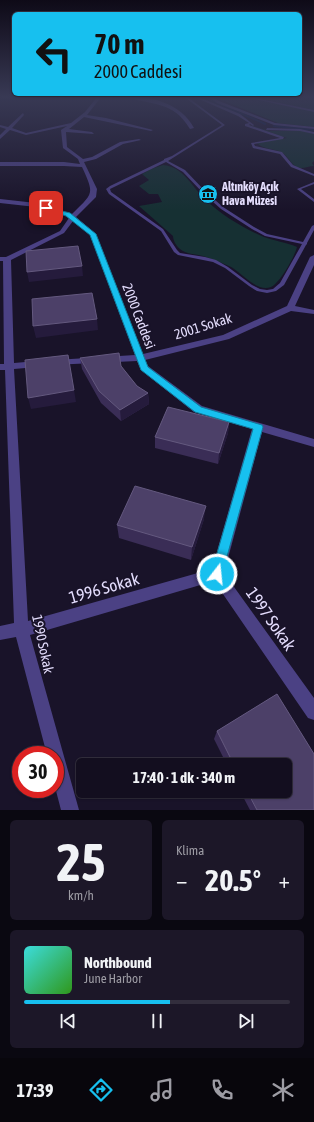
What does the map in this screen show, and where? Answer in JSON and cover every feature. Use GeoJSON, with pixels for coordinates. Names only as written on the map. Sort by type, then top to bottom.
{"type":"FeatureCollection","features":[{"type":"Feature","properties":{"kind":"street","name":"1990 Sokak"},"geometry":{"type":"LineString","coordinates":[[64,134],[65,148],[80,158],[83,163],[94,189],[93,197],[72,218],[62,232],[3,259],[4,366],[21,629],[70,810]]}},
{"type":"Feature","properties":{"kind":"street"},"geometry":{"type":"LineString","coordinates":[[1,162],[64,164],[83,163],[122,144],[139,140]]}},
{"type":"Feature","properties":{"kind":"street","name":"2000 Caddesi"},"geometry":{"type":"LineString","coordinates":[[0,201],[36,205],[68,214],[93,234],[144,368],[198,409],[314,443]]}},
{"type":"Feature","properties":{"kind":"street"},"geometry":{"type":"LineString","coordinates":[[314,257],[290,308],[314,312]]}},
{"type":"Feature","properties":{"kind":"street","name":"2001 Sokak"},"geometry":{"type":"LineString","coordinates":[[4,366],[140,358],[226,337],[290,308]]}},
{"type":"Feature","properties":{"kind":"street"},"geometry":{"type":"LineString","coordinates":[[217,574],[258,427]]}},
{"type":"Feature","properties":{"kind":"street","name":"1996 Sokak"},"geometry":{"type":"LineString","coordinates":[[0,633],[37,626],[217,574]]}},
{"type":"Feature","properties":{"kind":"street","name":"1997 Sokak"},"geometry":{"type":"LineString","coordinates":[[217,574],[314,712]]}},
{"type":"Feature","properties":{"kind":"lane"},"geometry":{"type":"LineString","coordinates":[[209,134],[165,160],[111,187],[108,191],[162,230],[175,251],[180,254],[218,263],[257,290],[272,292],[278,289],[314,226]]}},
{"type":"Feature","properties":{"kind":"lane"},"geometry":{"type":"LineString","coordinates":[[271,134],[283,138],[257,141],[252,143],[254,147],[281,154],[292,166],[314,175]]}},
{"type":"Feature","properties":{"kind":"lane"},"geometry":{"type":"LineString","coordinates":[[165,160],[184,171],[222,208],[253,228],[266,235],[305,244]]}},
{"type":"Feature","properties":{"kind":"lane"},"geometry":{"type":"LineString","coordinates":[[314,183],[299,189],[314,201]]}},
{"type":"Feature","properties":{"kind":"green space"},"geometry":{"type":"Polygon","coordinates":[[[275,134],[314,134],[314,161],[312,163],[314,166],[303,168],[295,166],[281,152],[266,148],[257,143],[287,138],[275,134]]]}},
{"type":"Feature","properties":{"kind":"green space"},"geometry":{"type":"Polygon","coordinates":[[[163,165],[176,169],[182,173],[211,205],[233,221],[264,237],[297,247],[287,269],[275,285],[265,288],[260,287],[249,281],[229,266],[203,256],[182,251],[176,245],[173,236],[139,206],[162,202],[158,194],[149,194],[139,186],[149,180],[142,174],[163,165]]]}},
{"type":"Feature","properties":{"kind":"building"},"geometry":{"type":"Polygon","coordinates":[[[78,246],[82,266],[27,272],[26,251],[78,246]]]}},
{"type":"Feature","properties":{"kind":"building"},"geometry":{"type":"Polygon","coordinates":[[[92,293],[97,319],[33,326],[32,299],[92,293]]]}},
{"type":"Feature","properties":{"kind":"building"},"geometry":{"type":"Polygon","coordinates":[[[119,353],[121,366],[137,386],[148,393],[120,410],[99,391],[80,358],[119,353]]]}},
{"type":"Feature","properties":{"kind":"building"},"geometry":{"type":"Polygon","coordinates":[[[68,355],[74,390],[28,398],[25,360],[68,355]]]}},
{"type":"Feature","properties":{"kind":"building"},"geometry":{"type":"Polygon","coordinates":[[[168,407],[229,422],[219,453],[155,437],[168,407]]]}},
{"type":"Feature","properties":{"kind":"building"},"geometry":{"type":"Polygon","coordinates":[[[135,486],[206,506],[192,547],[117,525],[135,486]]]}},
{"type":"Feature","properties":{"kind":"building"},"geometry":{"type":"Polygon","coordinates":[[[277,694],[314,754],[314,810],[257,810],[251,798],[292,798],[292,758],[230,758],[217,731],[277,694]]]}},
{"type":"Feature","properties":{"kind":"place","name":"Altınköy Açık Hava Müzesi"},"geometry":{"type":"Point","coordinates":[208,194]}},
{"type":"Feature","properties":{"kind":"route"},"geometry":{"type":"LineString","coordinates":[[46,208],[68,214],[93,234],[144,368],[198,409],[258,427],[217,574]]}}]}
